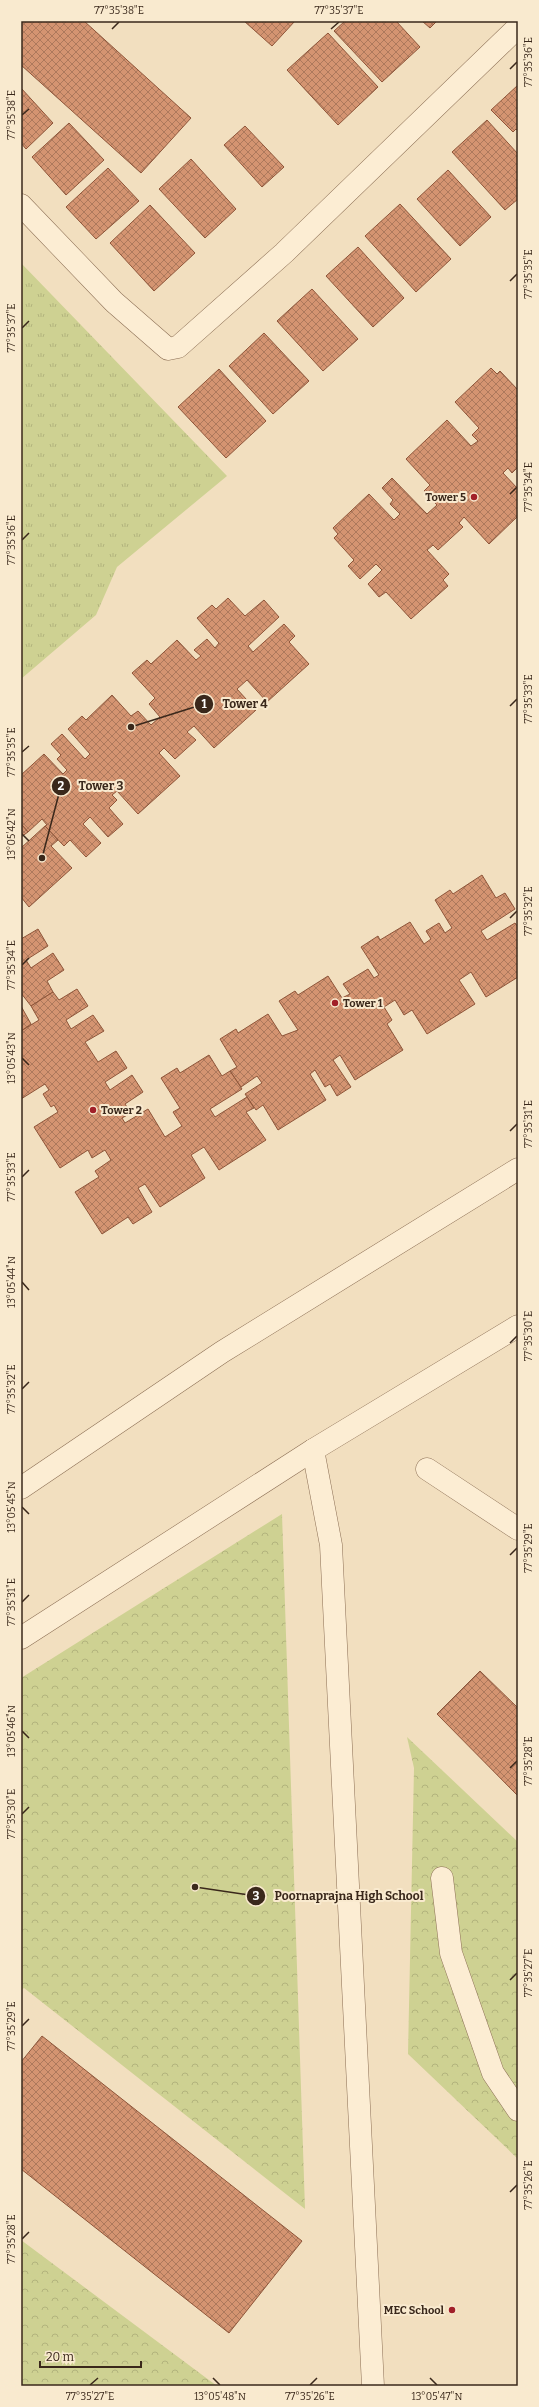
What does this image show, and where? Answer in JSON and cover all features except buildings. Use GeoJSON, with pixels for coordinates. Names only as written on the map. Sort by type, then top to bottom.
{"type":"FeatureCollection","features":[{"type":"Feature","properties":{"kind":"street"},"geometry":{"type":"LineString","coordinates":[[21,205],[114,302],[168,349],[178,347],[284,253],[518,27]]}},
{"type":"Feature","properties":{"kind":"street"},"geometry":{"type":"LineString","coordinates":[[21,1488],[222,1352],[518,1169]]}},
{"type":"Feature","properties":{"kind":"street"},"geometry":{"type":"LineString","coordinates":[[21,1638],[313,1450],[518,1326]]}},
{"type":"Feature","properties":{"kind":"street"},"geometry":{"type":"LineString","coordinates":[[313,1450],[331,1545],[373,2386]]}},
{"type":"Feature","properties":{"kind":"street"},"geometry":{"type":"LineString","coordinates":[[427,1469],[518,1529]]}},
{"type":"Feature","properties":{"kind":"street"},"geometry":{"type":"LineString","coordinates":[[442,1878],[451,1953],[493,2073],[518,2110]]}},
{"type":"Feature","properties":{"kind":"green space"},"geometry":{"type":"Polygon","coordinates":[[[21,263],[227,476],[117,567],[96,615],[21,679],[21,263]]]}},
{"type":"Feature","properties":{"kind":"green space"},"geometry":{"type":"Polygon","coordinates":[[[282,1514],[305,2209],[24,1988],[21,1990],[21,1678],[282,1514]]]}},
{"type":"Feature","properties":{"kind":"green space"},"geometry":{"type":"Polygon","coordinates":[[[407,1737],[518,1842],[518,2159],[408,2054],[414,1768],[407,1737]]]}},
{"type":"Feature","properties":{"kind":"green space"},"geometry":{"type":"Polygon","coordinates":[[[21,2240],[217,2386],[21,2386],[21,2240]]]}},
{"type":"Feature","properties":{"kind":"place","name":"Tower 5"},"geometry":{"type":"Point","coordinates":[474,497]}},
{"type":"Feature","properties":{"kind":"place","name":"Tower 4"},"geometry":{"type":"Point","coordinates":[131,727]}},
{"type":"Feature","properties":{"kind":"place","name":"Tower 3"},"geometry":{"type":"Point","coordinates":[42,858]}},
{"type":"Feature","properties":{"kind":"place","name":"Tower 1"},"geometry":{"type":"Point","coordinates":[335,1003]}},
{"type":"Feature","properties":{"kind":"place","name":"Tower 2"},"geometry":{"type":"Point","coordinates":[93,1110]}},
{"type":"Feature","properties":{"kind":"place","name":"Poornaprajna High School"},"geometry":{"type":"Point","coordinates":[195,1887]}},
{"type":"Feature","properties":{"kind":"place","name":"MEC School"},"geometry":{"type":"Point","coordinates":[452,2310]}}]}
